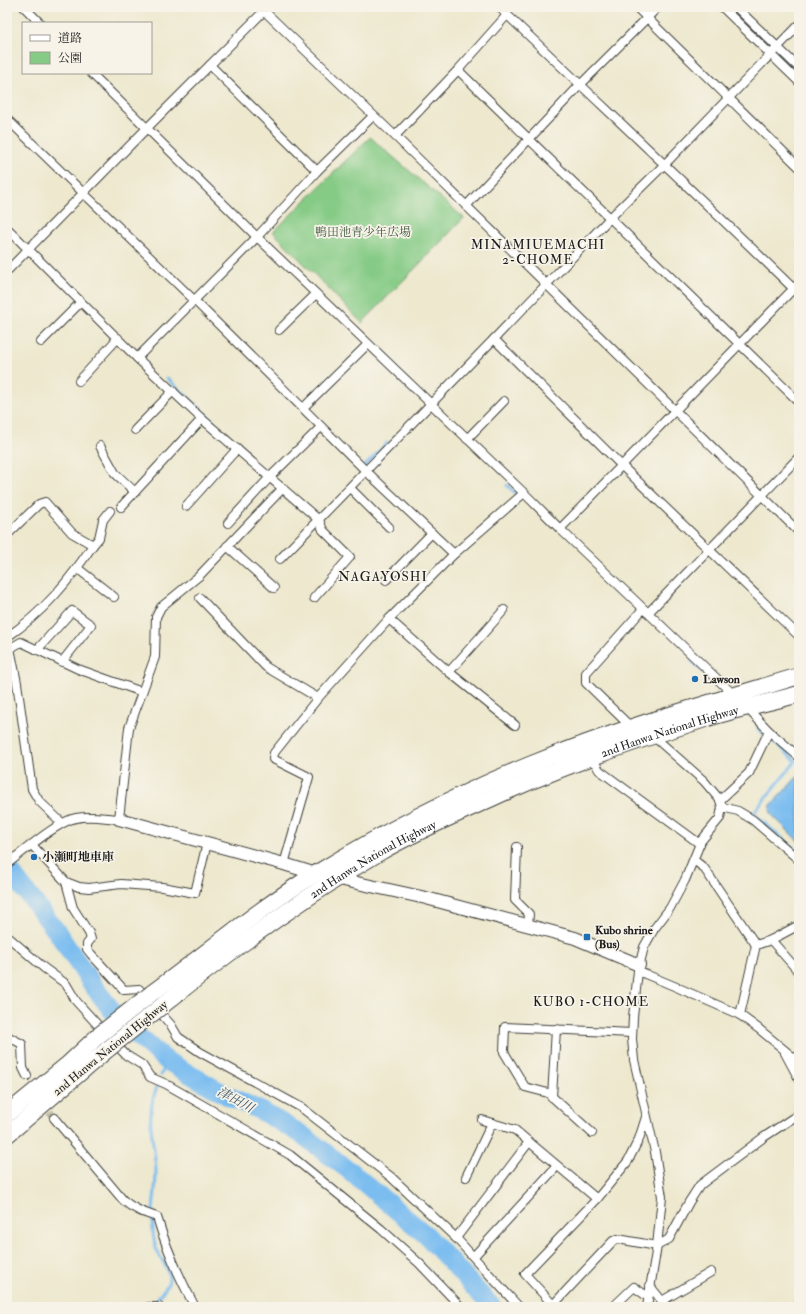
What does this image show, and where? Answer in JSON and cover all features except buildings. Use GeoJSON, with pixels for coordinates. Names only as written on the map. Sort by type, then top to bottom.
{"type":"FeatureCollection","features":[{"type":"Feature","properties":{"kind":"highway","name":"2nd Hanwa National Highway"},"geometry":{"type":"LineString","coordinates":[[7,1114],[67,1065],[98,1036],[241,925],[316,874],[395,828],[474,789],[550,756],[631,728],[799,676]]}},
{"type":"Feature","properties":{"kind":"highway","name":"2nd Hanwa National Highway"},"geometry":{"type":"LineString","coordinates":[[7,1135],[108,1049],[234,949],[379,853],[452,815],[528,782],[592,757],[705,718],[799,694]]}},
{"type":"Feature","properties":{"kind":"street"},"geometry":{"type":"LineString","coordinates":[[24,7],[39,22]]}},
{"type":"Feature","properties":{"kind":"street"},"geometry":{"type":"LineString","coordinates":[[499,7],[797,289],[675,410],[560,530]]}},
{"type":"Feature","properties":{"kind":"street"},"geometry":{"type":"LineString","coordinates":[[636,7],[799,167]]}},
{"type":"Feature","properties":{"kind":"street"},"geometry":{"type":"LineString","coordinates":[[466,206],[580,85],[658,7]]}},
{"type":"Feature","properties":{"kind":"street"},"geometry":{"type":"LineString","coordinates":[[722,7],[799,82]]}},
{"type":"Feature","properties":{"kind":"street"},"geometry":{"type":"LineString","coordinates":[[736,7],[799,68]]}},
{"type":"Feature","properties":{"kind":"street"},"geometry":{"type":"LineString","coordinates":[[7,271],[210,65],[264,8],[799,532]]}},
{"type":"Feature","properties":{"kind":"street"},"geometry":{"type":"LineString","coordinates":[[395,136],[458,70],[507,15]]}},
{"type":"Feature","properties":{"kind":"street"},"geometry":{"type":"LineString","coordinates":[[280,559],[799,25]]}},
{"type":"Feature","properties":{"kind":"street"},"geometry":{"type":"LineString","coordinates":[[210,65],[318,170]]}},
{"type":"Feature","properties":{"kind":"street"},"geometry":{"type":"LineString","coordinates":[[458,70],[528,140],[799,402]]}},
{"type":"Feature","properties":{"kind":"street"},"geometry":{"type":"LineString","coordinates":[[92,74],[257,237],[524,493],[560,530],[734,695]]}},
{"type":"Feature","properties":{"kind":"street"},"geometry":{"type":"LineString","coordinates":[[137,358],[257,237],[318,170],[373,116]]}},
{"type":"Feature","properties":{"kind":"street"},"geometry":{"type":"LineString","coordinates":[[7,119],[194,300],[366,471],[454,554]]}},
{"type":"Feature","properties":{"kind":"street"},"geometry":{"type":"LineString","coordinates":[[7,228],[137,358],[202,419],[319,520],[323,530],[350,557],[314,598]]}},
{"type":"Feature","properties":{"kind":"street"},"geometry":{"type":"LineString","coordinates":[[279,330],[316,294]]}},
{"type":"Feature","properties":{"kind":"street"},"geometry":{"type":"LineString","coordinates":[[41,342],[81,302]]}},
{"type":"Feature","properties":{"kind":"street"},"geometry":{"type":"LineString","coordinates":[[79,381],[118,338]]}},
{"type":"Feature","properties":{"kind":"street"},"geometry":{"type":"LineString","coordinates":[[494,339],[622,466],[799,636]]}},
{"type":"Feature","properties":{"kind":"street"},"geometry":{"type":"LineString","coordinates":[[302,408],[368,344]]}},
{"type":"Feature","properties":{"kind":"street"},"geometry":{"type":"LineString","coordinates":[[135,430],[173,391]]}},
{"type":"Feature","properties":{"kind":"street"},"geometry":{"type":"LineString","coordinates":[[467,439],[504,401]]}},
{"type":"Feature","properties":{"kind":"street"},"geometry":{"type":"LineString","coordinates":[[122,507],[202,419]]}},
{"type":"Feature","properties":{"kind":"street"},"geometry":{"type":"LineString","coordinates":[[228,523],[270,477],[321,427]]}},
{"type":"Feature","properties":{"kind":"street"},"geometry":{"type":"LineString","coordinates":[[100,446],[115,473],[135,492]]}},
{"type":"Feature","properties":{"kind":"street"},"geometry":{"type":"LineString","coordinates":[[186,506],[237,449]]}},
{"type":"Feature","properties":{"kind":"street"},"geometry":{"type":"LineString","coordinates":[[799,457],[709,550],[646,611],[586,673],[586,683],[631,728],[654,736],[704,781],[721,804],[738,811],[753,820],[799,860]]}},
{"type":"Feature","properties":{"kind":"street"},"geometry":{"type":"LineString","coordinates":[[118,819],[128,728],[155,657],[156,617],[162,607],[199,576],[283,488]]}},
{"type":"Feature","properties":{"kind":"street"},"geometry":{"type":"LineString","coordinates":[[350,488],[389,527]]}},
{"type":"Feature","properties":{"kind":"street"},"geometry":{"type":"LineString","coordinates":[[284,864],[309,777],[273,759],[274,753],[318,698],[389,619],[454,554],[524,493]]}},
{"type":"Feature","properties":{"kind":"street"},"geometry":{"type":"LineString","coordinates":[[7,535],[39,504],[45,502],[72,533],[93,545]]}},
{"type":"Feature","properties":{"kind":"street"},"geometry":{"type":"LineString","coordinates":[[7,637],[25,625],[49,601],[77,568],[99,538],[103,520],[110,511]]}},
{"type":"Feature","properties":{"kind":"street"},"geometry":{"type":"LineString","coordinates":[[386,580],[432,533]]}},
{"type":"Feature","properties":{"kind":"street"},"geometry":{"type":"LineString","coordinates":[[227,546],[274,588]]}},
{"type":"Feature","properties":{"kind":"street"},"geometry":{"type":"LineString","coordinates":[[77,568],[114,597]]}},
{"type":"Feature","properties":{"kind":"street"},"geometry":{"type":"LineString","coordinates":[[200,598],[266,667],[318,698]]}},
{"type":"Feature","properties":{"kind":"street"},"geometry":{"type":"LineString","coordinates":[[449,672],[504,610]]}},
{"type":"Feature","properties":{"kind":"street"},"geometry":{"type":"LineString","coordinates":[[37,650],[72,611],[91,625],[62,662]]}},
{"type":"Feature","properties":{"kind":"street"},"geometry":{"type":"LineString","coordinates":[[389,619],[449,672],[515,725]]}},
{"type":"Feature","properties":{"kind":"street"},"geometry":{"type":"LineString","coordinates":[[62,823],[39,801],[32,789],[17,683],[11,653],[8,648],[21,642],[78,669],[142,692]]}},
{"type":"Feature","properties":{"kind":"street"},"geometry":{"type":"LineString","coordinates":[[746,707],[769,731],[799,757]]}},
{"type":"Feature","properties":{"kind":"street"},"geometry":{"type":"LineString","coordinates":[[647,1307],[657,1246],[662,1197],[656,1152],[646,1117],[634,1060],[632,1033],[639,968],[644,947],[654,929],[670,908],[694,860],[700,844],[720,818],[721,804],[749,773],[769,731]]}},
{"type":"Feature","properties":{"kind":"street"},"geometry":{"type":"LineString","coordinates":[[592,757],[599,770],[700,844]]}},
{"type":"Feature","properties":{"kind":"street"},"geometry":{"type":"LineString","coordinates":[[7,864],[62,823],[75,818],[92,817],[118,819],[316,874],[426,898],[575,938],[740,1015],[799,1062]]}},
{"type":"Feature","properties":{"kind":"street"},"geometry":{"type":"LineString","coordinates":[[66,882],[80,887],[89,888],[121,884],[162,887],[195,893],[207,843]]}},
{"type":"Feature","properties":{"kind":"street"},"geometry":{"type":"LineString","coordinates":[[32,845],[66,882],[74,908],[91,939],[87,944],[87,949],[124,990],[139,989],[171,1025],[178,1037],[200,1052],[302,1108],[390,1177],[474,1256],[519,1307]]}},
{"type":"Feature","properties":{"kind":"street"},"geometry":{"type":"LineString","coordinates":[[517,846],[515,900],[529,914],[528,925]]}},
{"type":"Feature","properties":{"kind":"street"},"geometry":{"type":"LineString","coordinates":[[694,860],[704,868],[756,945],[740,1015]]}},
{"type":"Feature","properties":{"kind":"street"},"geometry":{"type":"LineString","coordinates":[[756,945],[771,940],[799,925]]}},
{"type":"Feature","properties":{"kind":"street"},"geometry":{"type":"LineString","coordinates":[[7,936],[44,968],[66,984],[76,1001],[95,1024],[126,1055],[142,1065],[150,1077],[193,1099],[290,1155],[381,1229],[419,1263],[461,1307]]}},
{"type":"Feature","properties":{"kind":"street"},"geometry":{"type":"LineString","coordinates":[[771,940],[799,972]]}},
{"type":"Feature","properties":{"kind":"street"},"geometry":{"type":"LineString","coordinates":[[592,1133],[548,1093],[525,1088],[504,1052],[505,1027],[632,1033]]}},
{"type":"Feature","properties":{"kind":"street"},"geometry":{"type":"LineString","coordinates":[[552,1097],[556,1029]]}},
{"type":"Feature","properties":{"kind":"street"},"geometry":{"type":"LineString","coordinates":[[7,1036],[22,1044],[23,1068],[27,1076]]}},
{"type":"Feature","properties":{"kind":"street"},"geometry":{"type":"LineString","coordinates":[[784,1050],[799,1079]]}},
{"type":"Feature","properties":{"kind":"street"},"geometry":{"type":"LineString","coordinates":[[646,1117],[639,1139],[628,1161],[596,1199],[525,1274],[554,1306],[613,1241],[618,1239],[657,1246],[669,1239],[700,1185],[764,1137],[799,1114]]}},
{"type":"Feature","properties":{"kind":"street"},"geometry":{"type":"LineString","coordinates":[[54,1118],[123,1200],[130,1206],[157,1217],[164,1241],[177,1274],[195,1307]]}},
{"type":"Feature","properties":{"kind":"street"},"geometry":{"type":"LineString","coordinates":[[482,1120],[515,1130],[596,1199]]}},
{"type":"Feature","properties":{"kind":"street"},"geometry":{"type":"LineString","coordinates":[[466,1177],[492,1123]]}},
{"type":"Feature","properties":{"kind":"street"},"geometry":{"type":"LineString","coordinates":[[456,1238],[529,1142]]}},
{"type":"Feature","properties":{"kind":"street"},"geometry":{"type":"LineString","coordinates":[[474,1256],[557,1166]]}},
{"type":"Feature","properties":{"kind":"street"},"geometry":{"type":"LineString","coordinates":[[650,1286],[662,1301],[711,1272]]}},
{"type":"Feature","properties":{"kind":"street"},"geometry":{"type":"LineString","coordinates":[[612,1307],[634,1287],[648,1297]]}},
{"type":"Feature","properties":{"kind":"street"},"geometry":{"type":"LineString","coordinates":[[795,1307],[799,1303]]}},
{"type":"Feature","properties":{"kind":"street"},"geometry":{"type":"LineString","coordinates":[[149,1307],[158,1307]]}},
{"type":"Feature","properties":{"kind":"green space","name":"鴨田池青少年広場"},"geometry":{"type":"Polygon","coordinates":[[[370,137],[464,218],[362,323],[273,232],[370,137]]]}},
{"type":"Feature","properties":{"kind":"water"},"geometry":{"type":"Polygon","coordinates":[[[799,775],[799,842],[772,815],[770,810],[771,805],[799,775]]]}},
{"type":"Feature","properties":{"kind":"waterway"},"geometry":{"type":"LineString","coordinates":[[729,7],[799,75]]}},
{"type":"Feature","properties":{"kind":"waterway"},"geometry":{"type":"LineString","coordinates":[[64,279],[88,302]]}},
{"type":"Feature","properties":{"kind":"waterway"},"geometry":{"type":"LineString","coordinates":[[167,378],[219,427]]}},
{"type":"Feature","properties":{"kind":"waterway"},"geometry":{"type":"LineString","coordinates":[[405,385],[413,393]]}},
{"type":"Feature","properties":{"kind":"waterway"},"geometry":{"type":"LineString","coordinates":[[365,466],[387,443]]}},
{"type":"Feature","properties":{"kind":"waterway"},"geometry":{"type":"LineString","coordinates":[[507,485],[517,495]]}},
{"type":"Feature","properties":{"kind":"waterway"},"geometry":{"type":"LineString","coordinates":[[691,660],[720,688]]}},
{"type":"Feature","properties":{"kind":"waterway"},"geometry":{"type":"LineString","coordinates":[[757,728],[763,733]]}},
{"type":"Feature","properties":{"kind":"waterway"},"geometry":{"type":"LineString","coordinates":[[771,739],[796,761],[755,811],[755,815],[799,853]]}},
{"type":"Feature","properties":{"kind":"waterway","name":"津田川"},"geometry":{"type":"LineString","coordinates":[[7,867],[57,932],[94,987],[121,1022],[167,1061],[226,1095],[261,1111],[301,1134],[350,1171],[426,1235],[492,1307]]}},
{"type":"Feature","properties":{"kind":"waterway"},"geometry":{"type":"LineString","coordinates":[[161,1075],[167,1061]]}},
{"type":"Feature","properties":{"kind":"waterway"},"geometry":{"type":"LineString","coordinates":[[155,1305],[156,1301],[166,1288],[169,1280],[168,1272],[158,1253],[153,1235],[156,1172],[151,1130],[151,1109],[157,1087]]}},
{"type":"Feature","properties":{"kind":"tunnel"},"geometry":{"type":"LineString","coordinates":[[43,1102],[54,1118]]}},
{"type":"Feature","properties":{"kind":"place","name":"Lawson"},"geometry":{"type":"Point","coordinates":[695,679]}},
{"type":"Feature","properties":{"kind":"place","name":"小瀬町地車庫"},"geometry":{"type":"Point","coordinates":[34,857]}},
{"type":"Feature","properties":{"kind":"place","name":"Kubo shrine (Bus)"},"geometry":{"type":"Point","coordinates":[587,937]}},
{"type":"Feature","properties":{"kind":"district","name":"MINAMIUEMACHI 2-CHOME"},"geometry":{"type":"Point","coordinates":[538,252]}},
{"type":"Feature","properties":{"kind":"district","name":"NAGAYOSHI"},"geometry":{"type":"Point","coordinates":[383,576]}},
{"type":"Feature","properties":{"kind":"district","name":"KUBO 1-CHOME"},"geometry":{"type":"Point","coordinates":[591,1001]}}]}
